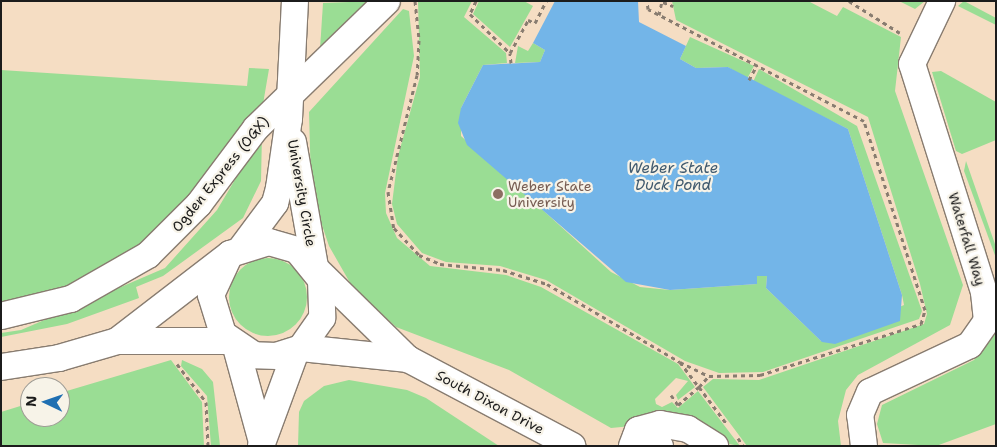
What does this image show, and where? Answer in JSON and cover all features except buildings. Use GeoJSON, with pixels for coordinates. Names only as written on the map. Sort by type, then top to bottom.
{"type":"FeatureCollection","features":[{"type":"Feature","properties":{"kind":"street","name":"University Circle"},"geometry":{"type":"LineString","coordinates":[[295,1],[290,120],[316,268]]}},
{"type":"Feature","properties":{"kind":"street","name":"Ogden Express (OGX)"},"geometry":{"type":"LineString","coordinates":[[1,316],[71,299],[148,255],[184,222],[239,148],[290,94],[387,1]]}},
{"type":"Feature","properties":{"kind":"street","name":"Waterfall Way"},"geometry":{"type":"LineString","coordinates":[[864,446],[860,415],[870,392],[970,345],[983,331],[988,310],[987,275],[912,64],[942,1]]}},
{"type":"Feature","properties":{"kind":"street","name":"University Circle"},"geometry":{"type":"LineString","coordinates":[[235,252],[275,203],[290,120]]}},
{"type":"Feature","properties":{"kind":"street"},"geometry":{"type":"LineString","coordinates":[[117,341],[235,252],[279,243],[297,250],[316,268],[324,289],[324,308],[318,326],[298,350],[262,444]]}},
{"type":"Feature","properties":{"kind":"street"},"geometry":{"type":"LineString","coordinates":[[235,252],[211,295],[216,322],[232,344],[262,444]]}},
{"type":"Feature","properties":{"kind":"street","name":"South Dixon Drive"},"geometry":{"type":"LineString","coordinates":[[316,268],[408,359],[572,446]]}},
{"type":"Feature","properties":{"kind":"street"},"geometry":{"type":"LineString","coordinates":[[1,367],[58,358],[117,341],[232,344],[265,356],[298,350]]}},
{"type":"Feature","properties":{"kind":"street","name":"South Dixon Drive"},"geometry":{"type":"LineString","coordinates":[[298,350],[408,359]]}},
{"type":"Feature","properties":{"kind":"street"},"geometry":{"type":"LineString","coordinates":[[660,446],[634,441],[646,427],[670,425],[695,432],[715,446]]}},
{"type":"Feature","properties":{"kind":"path"},"geometry":{"type":"LineString","coordinates":[[415,1],[420,40],[417,75],[388,192],[390,214],[402,239],[419,254],[440,264],[503,270],[547,284],[680,362],[709,376],[760,375],[925,320],[864,121],[756,67],[648,9],[647,1]]}},
{"type":"Feature","properties":{"kind":"path"},"geometry":{"type":"LineString","coordinates":[[476,1],[470,14],[510,53]]}},
{"type":"Feature","properties":{"kind":"path"},"geometry":{"type":"LineString","coordinates":[[511,63],[510,53],[528,20],[535,23],[546,1]]}},
{"type":"Feature","properties":{"kind":"path"},"geometry":{"type":"LineString","coordinates":[[659,15],[662,1],[673,6]]}},
{"type":"Feature","properties":{"kind":"path"},"geometry":{"type":"LineString","coordinates":[[849,1],[907,37]]}},
{"type":"Feature","properties":{"kind":"path"},"geometry":{"type":"LineString","coordinates":[[749,80],[756,67]]}},
{"type":"Feature","properties":{"kind":"path"},"geometry":{"type":"LineString","coordinates":[[176,360],[206,402],[208,446]]}},
{"type":"Feature","properties":{"kind":"path"},"geometry":{"type":"LineString","coordinates":[[680,362],[743,446]]}},
{"type":"Feature","properties":{"kind":"path"},"geometry":{"type":"LineString","coordinates":[[670,395],[678,405],[709,376]]}},
{"type":"Feature","properties":{"kind":"green space"},"geometry":{"type":"Polygon","coordinates":[[[376,1],[320,49],[323,3],[376,1]]]}},
{"type":"Feature","properties":{"kind":"green space"},"geometry":{"type":"Polygon","coordinates":[[[418,1],[472,1],[464,17],[506,53],[507,63],[483,65],[461,108],[461,136],[611,272],[640,287],[670,290],[757,284],[757,276],[767,276],[766,288],[821,341],[904,305],[902,295],[848,129],[753,82],[759,69],[857,126],[922,311],[919,319],[763,372],[719,373],[685,361],[546,280],[500,266],[446,262],[422,253],[397,224],[392,204],[398,156],[420,77],[418,1]]]}},
{"type":"Feature","properties":{"kind":"green space"},"geometry":{"type":"Polygon","coordinates":[[[479,1],[524,1],[533,6],[510,47],[473,14],[479,1]]]}},
{"type":"Feature","properties":{"kind":"green space"},"geometry":{"type":"Polygon","coordinates":[[[672,1],[808,1],[837,16],[843,7],[901,37],[895,91],[963,285],[950,325],[858,375],[846,390],[838,421],[841,446],[747,446],[703,387],[713,379],[759,380],[924,324],[927,314],[920,284],[868,117],[676,20],[672,1]]]}},
{"type":"Feature","properties":{"kind":"green space"},"geometry":{"type":"Polygon","coordinates":[[[899,1],[925,1],[915,9],[899,1]]]}},
{"type":"Feature","properties":{"kind":"green space"},"geometry":{"type":"Polygon","coordinates":[[[964,1],[996,18],[996,25],[958,6],[964,1]]]}},
{"type":"Feature","properties":{"kind":"green space"},"geometry":{"type":"Polygon","coordinates":[[[403,9],[409,11],[414,56],[385,193],[386,213],[397,238],[430,266],[506,275],[541,287],[678,364],[695,387],[678,400],[676,395],[688,381],[676,378],[655,399],[656,404],[662,407],[672,402],[678,408],[698,391],[740,446],[632,426],[611,428],[509,370],[396,327],[353,288],[329,246],[317,210],[311,184],[309,112],[403,9]]]}},
{"type":"Feature","properties":{"kind":"green space"},"geometry":{"type":"Polygon","coordinates":[[[690,37],[754,66],[747,79],[728,67],[696,68],[680,59],[690,37]]]}},
{"type":"Feature","properties":{"kind":"green space"},"geometry":{"type":"Polygon","coordinates":[[[533,43],[545,50],[540,62],[515,63],[518,46],[528,51],[533,43]]]}},
{"type":"Feature","properties":{"kind":"green space"},"geometry":{"type":"Polygon","coordinates":[[[249,68],[269,69],[262,110],[169,220],[128,260],[82,286],[1,304],[1,70],[247,86],[249,68]]]}},
{"type":"Feature","properties":{"kind":"green space"},"geometry":{"type":"Polygon","coordinates":[[[941,71],[996,102],[996,140],[962,154],[956,151],[932,72],[941,71]]]}},
{"type":"Feature","properties":{"kind":"green space"},"geometry":{"type":"Polygon","coordinates":[[[262,134],[261,181],[243,218],[163,276],[136,287],[139,298],[67,324],[1,337],[1,333],[21,330],[165,268],[217,210],[262,134]]]}},
{"type":"Feature","properties":{"kind":"green space"},"geometry":{"type":"Polygon","coordinates":[[[966,161],[996,247],[996,258],[964,171],[966,161]]]}},
{"type":"Feature","properties":{"kind":"green space"},"geometry":{"type":"Polygon","coordinates":[[[260,258],[276,258],[290,264],[301,275],[307,289],[307,305],[301,319],[290,330],[276,336],[260,336],[246,330],[235,319],[229,305],[229,289],[235,275],[246,264],[260,258]]]}},
{"type":"Feature","properties":{"kind":"green space"},"geometry":{"type":"Polygon","coordinates":[[[996,333],[996,424],[936,446],[883,443],[877,424],[882,405],[974,360],[996,333]]]}},
{"type":"Feature","properties":{"kind":"green space"},"geometry":{"type":"Polygon","coordinates":[[[171,360],[202,402],[204,446],[1,446],[1,412],[20,406],[20,427],[70,427],[70,390],[171,360]]]}},
{"type":"Feature","properties":{"kind":"green space"},"geometry":{"type":"Polygon","coordinates":[[[182,360],[202,369],[213,382],[220,446],[211,446],[207,396],[181,366],[182,360]]]}},
{"type":"Feature","properties":{"kind":"green space"},"geometry":{"type":"Polygon","coordinates":[[[349,380],[407,390],[426,398],[499,446],[298,446],[299,412],[304,401],[324,386],[349,380]]]}},
{"type":"Feature","properties":{"kind":"water","name":"Weber State Duck Pond"},"geometry":{"type":"Polygon","coordinates":[[[555,1],[638,1],[639,22],[686,46],[680,59],[696,68],[728,67],[848,129],[902,295],[900,321],[835,344],[822,342],[766,288],[767,276],[757,276],[757,284],[670,290],[626,282],[467,145],[458,123],[461,108],[483,65],[540,62],[545,50],[533,43],[555,1]]]}},
{"type":"Feature","properties":{"kind":"place","name":"Weber State University"},"geometry":{"type":"Point","coordinates":[498,194]}}]}
